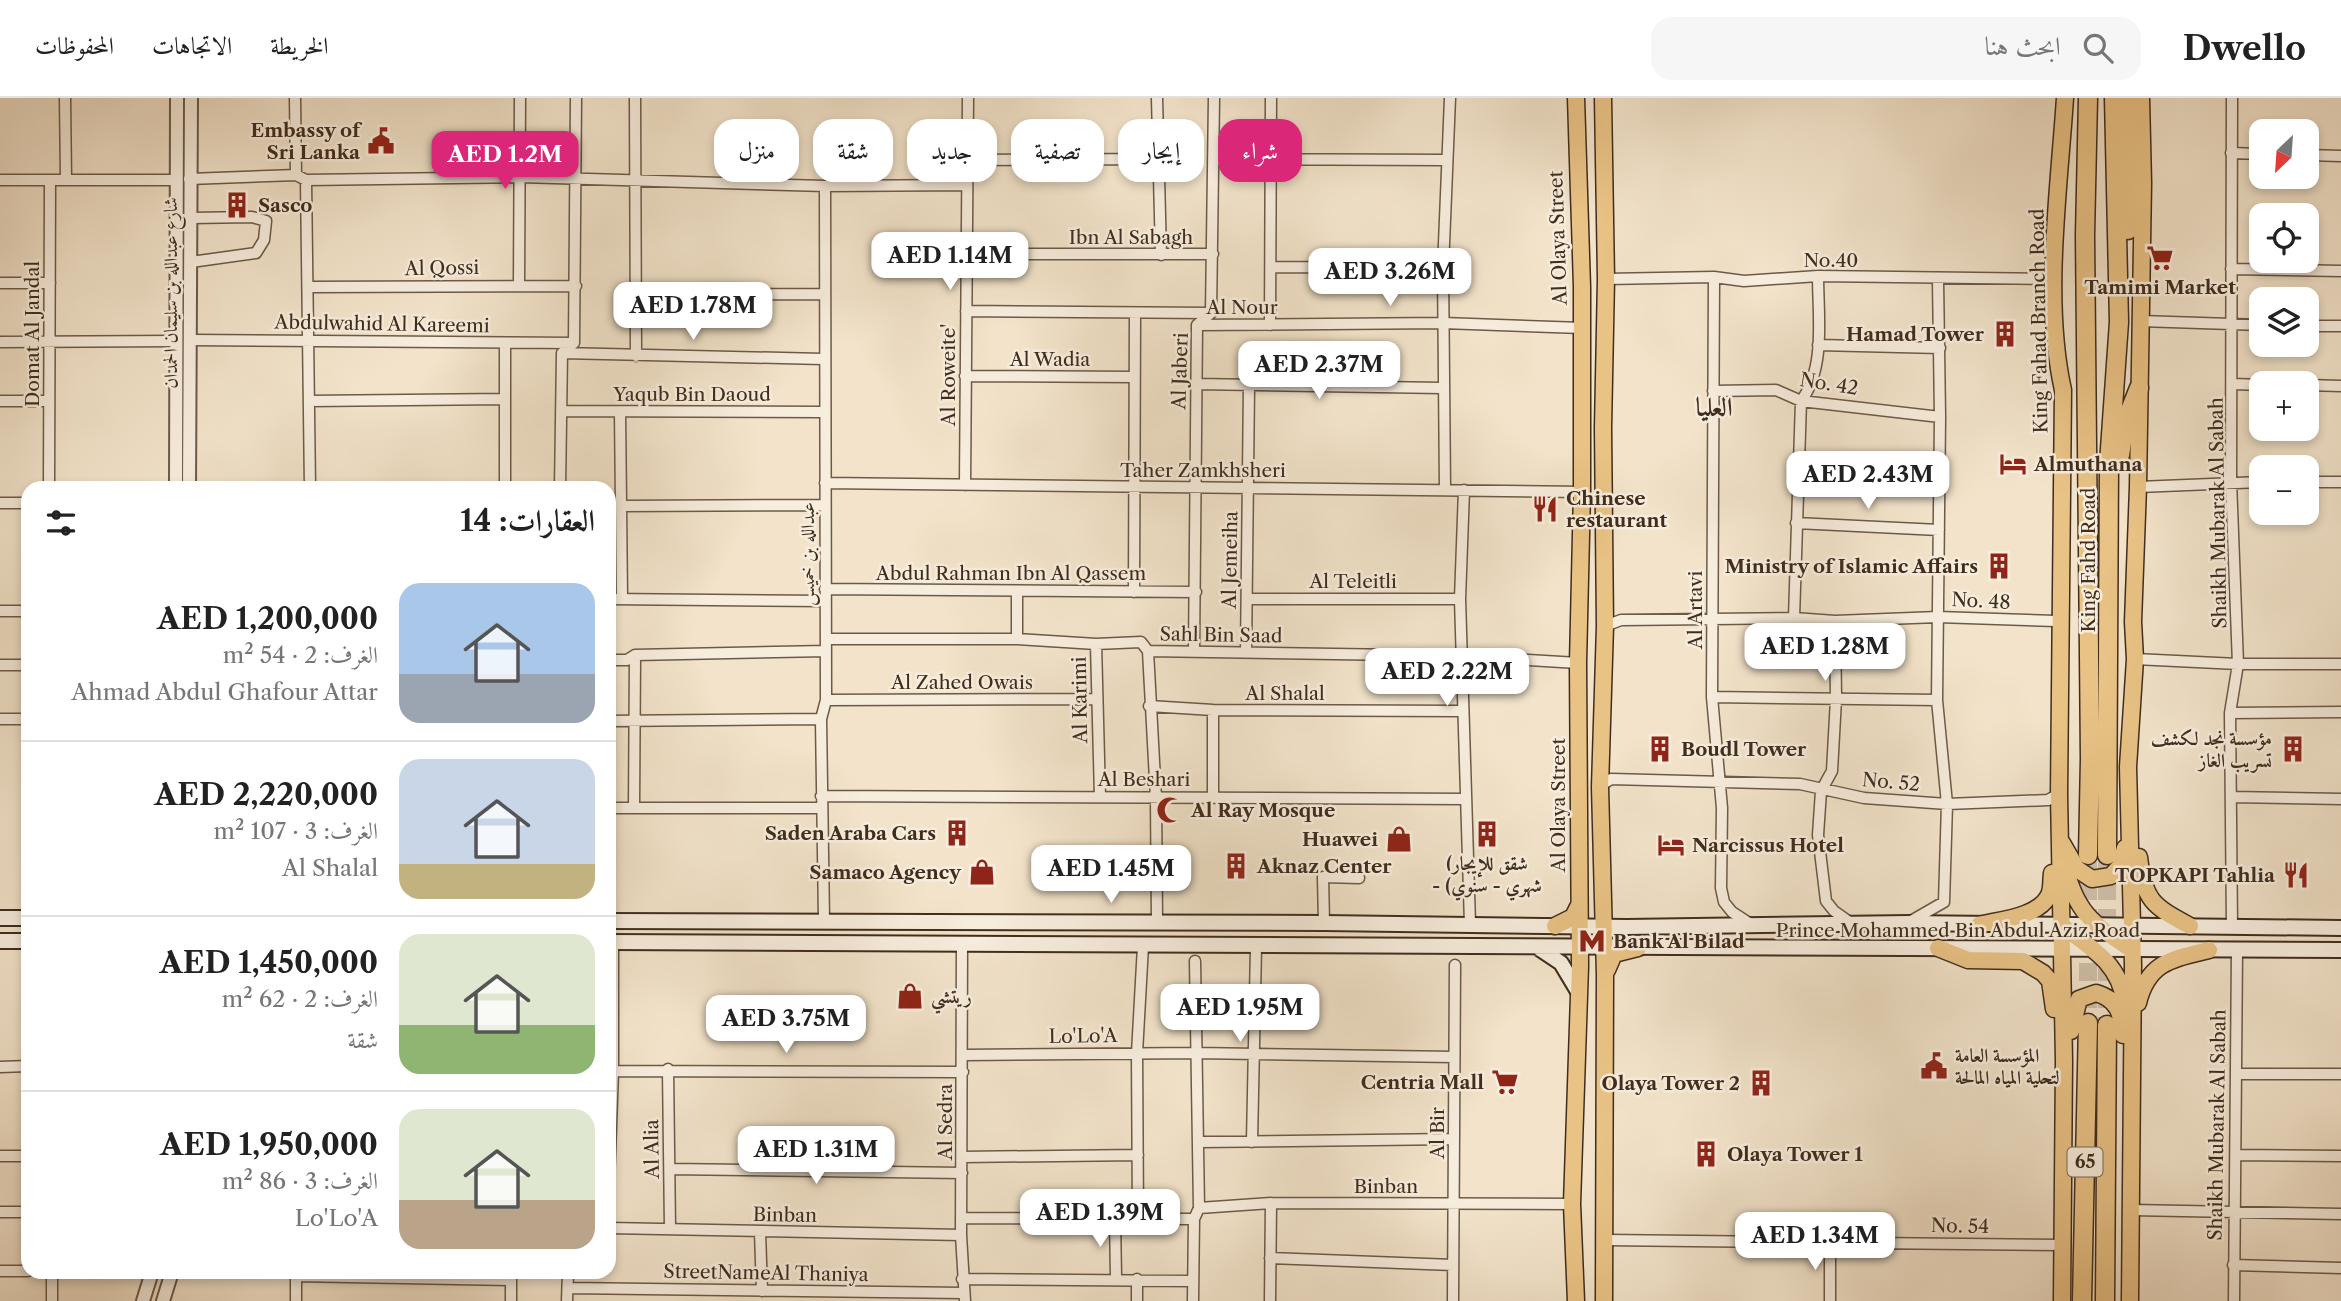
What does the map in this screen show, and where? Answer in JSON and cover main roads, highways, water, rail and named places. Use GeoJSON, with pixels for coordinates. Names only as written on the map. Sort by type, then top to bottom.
{"type":"FeatureCollection","features":[{"type":"Feature","properties":{"kind":"highway"},"geometry":{"type":"LineString","coordinates":[[2081,98],[2082,166],[2087,188]]}},
{"type":"Feature","properties":{"kind":"highway","name":"King Fahd Road"},"geometry":{"type":"LineString","coordinates":[[2088,98],[2088,855]]}},
{"type":"Feature","properties":{"kind":"highway","name":"King Fahd Road"},"geometry":{"type":"LineString","coordinates":[[2107,855],[2109,517],[2119,264],[2113,140],[2114,98]]}},
{"type":"Feature","properties":{"kind":"highway"},"geometry":{"type":"LineString","coordinates":[[2119,264],[2128,232],[2131,98]]}},
{"type":"Feature","properties":{"kind":"highway"},"geometry":{"type":"LineString","coordinates":[[2109,517],[2118,482],[2125,423],[2139,388]]}},
{"type":"Feature","properties":{"kind":"highway","name":"65"},"geometry":{"type":"LineString","coordinates":[[2082,1301],[2088,1023]]}},
{"type":"Feature","properties":{"kind":"highway","name":"65"},"geometry":{"type":"LineString","coordinates":[[2105,1301],[2107,1025]]}},
{"type":"Feature","properties":{"kind":"main road","name":"Al Olaya Street"},"geometry":{"type":"LineString","coordinates":[[1576,1301],[1572,1205],[1580,995],[1578,663],[1582,492],[1577,98]]}},
{"type":"Feature","properties":{"kind":"main road"},"geometry":{"type":"LineString","coordinates":[[1603,98],[1606,279],[1605,626],[1600,787],[1603,927],[1610,948]]}},
{"type":"Feature","properties":{"kind":"main road"},"geometry":{"type":"LineString","coordinates":[[2057,98],[2057,197]]}},
{"type":"Feature","properties":{"kind":"main road","name":"King Fahad Branch Road"},"geometry":{"type":"LineString","coordinates":[[2059,794],[2063,390],[2057,363],[2055,279],[2057,197],[2065,98]]}},
{"type":"Feature","properties":{"kind":"main road"},"geometry":{"type":"LineString","coordinates":[[2130,1301],[2132,926],[2128,767],[2135,659],[2133,622],[2143,183],[2141,98]]}},
{"type":"Feature","properties":{"kind":"main road"},"geometry":{"type":"LineString","coordinates":[[1579,265],[1587,274],[1598,278],[1605,252]]}},
{"type":"Feature","properties":{"kind":"main road"},"geometry":{"type":"LineString","coordinates":[[1582,328],[1587,309],[1593,304],[1598,307],[1604,328]]}},
{"type":"Feature","properties":{"kind":"main road"},"geometry":{"type":"LineString","coordinates":[[2060,837],[2072,862],[2083,874],[2101,879],[2111,876],[2120,866],[2125,846],[2122,798],[2128,767]]}},
{"type":"Feature","properties":{"kind":"main road"},"geometry":{"type":"LineString","coordinates":[[2128,767],[2141,874],[2146,891],[2150,901],[2190,926]]}},
{"type":"Feature","properties":{"kind":"main road"},"geometry":{"type":"LineString","coordinates":[[2059,794],[2064,1061],[2062,1301]]}},
{"type":"Feature","properties":{"kind":"main road"},"geometry":{"type":"LineString","coordinates":[[1979,925],[2025,914],[2044,902],[2049,894],[2059,794]]}},
{"type":"Feature","properties":{"kind":"main road"},"geometry":{"type":"LineString","coordinates":[[2060,837],[2066,871],[2079,906],[2095,926],[2132,950]]}},
{"type":"Feature","properties":{"kind":"main road"},"geometry":{"type":"LineString","coordinates":[[1579,902],[1583,915],[1589,922],[1598,921],[1602,908]]}},
{"type":"Feature","properties":{"kind":"main road"},"geometry":{"type":"LineString","coordinates":[[1556,926],[1573,917],[1579,902]]}},
{"type":"Feature","properties":{"kind":"main road"},"geometry":{"type":"LineString","coordinates":[[1602,908],[1614,922],[1627,927]]}},
{"type":"Feature","properties":{"kind":"main road"},"geometry":{"type":"LineString","coordinates":[[0,918],[21,918]]}},
{"type":"Feature","properties":{"kind":"main road","name":"Prince Mohammed Bin Abdul Aziz Road"},"geometry":{"type":"LineString","coordinates":[[616,921],[1324,923],[1603,927],[1909,923],[2341,928]]}},
{"type":"Feature","properties":{"kind":"main road"},"geometry":{"type":"LineString","coordinates":[[616,936],[659,921]]}},
{"type":"Feature","properties":{"kind":"main road"},"geometry":{"type":"LineString","coordinates":[[1039,943],[1051,937],[1085,935],[1090,928],[1087,922]]}},
{"type":"Feature","properties":{"kind":"main road"},"geometry":{"type":"LineString","coordinates":[[1556,926],[1571,929],[1576,935],[1570,944],[1557,947]]}},
{"type":"Feature","properties":{"kind":"main road"},"geometry":{"type":"LineString","coordinates":[[2062,926],[2112,965],[2123,987],[2130,1097]]}},
{"type":"Feature","properties":{"kind":"main road"},"geometry":{"type":"LineString","coordinates":[[1604,1301],[1605,980],[1609,936],[1627,927]]}},
{"type":"Feature","properties":{"kind":"main road","name":"Prince Mohammed Bin Abdul Aziz Road"},"geometry":{"type":"LineString","coordinates":[[616,938],[1539,949],[2341,950]]}},
{"type":"Feature","properties":{"kind":"main road"},"geometry":{"type":"LineString","coordinates":[[0,941],[21,941]]}},
{"type":"Feature","properties":{"kind":"main road"},"geometry":{"type":"LineString","coordinates":[[1605,980],[1614,954],[1638,948]]}},
{"type":"Feature","properties":{"kind":"main road"},"geometry":{"type":"LineString","coordinates":[[1938,948],[1957,958],[1968,960],[2023,961],[2043,973],[2050,981],[2053,997],[2053,1041],[2064,1061]]}},
{"type":"Feature","properties":{"kind":"main road"},"geometry":{"type":"LineString","coordinates":[[1539,949],[1561,964],[1580,995]]}},
{"type":"Feature","properties":{"kind":"main road"},"geometry":{"type":"LineString","coordinates":[[2130,1097],[2141,991],[2153,969],[2174,959],[2209,950]]}},
{"type":"Feature","properties":{"kind":"main road"},"geometry":{"type":"LineString","coordinates":[[1580,965],[1585,956],[1597,955],[1605,980]]}},
{"type":"Feature","properties":{"kind":"main road"},"geometry":{"type":"LineString","coordinates":[[2064,1120],[2070,1093],[2073,1014],[2079,999],[2092,993],[2111,999],[2122,1016],[2130,1097]]}},
{"type":"Feature","properties":{"kind":"tunnel"},"geometry":{"type":"LineString","coordinates":[[2088,855],[2088,1023]]}},
{"type":"Feature","properties":{"kind":"tunnel"},"geometry":{"type":"LineString","coordinates":[[2107,855],[2107,1025]]}},
{"type":"Feature","properties":{"kind":"place","name":"Embassy of Sri Lanka"},"geometry":{"type":"Point","coordinates":[381,141]}},
{"type":"Feature","properties":{"kind":"place","name":"Sasco"},"geometry":{"type":"Point","coordinates":[237,205]}},
{"type":"Feature","properties":{"kind":"place","name":"Tamimi Market"},"geometry":{"type":"Point","coordinates":[2160,258]}},
{"type":"Feature","properties":{"kind":"place","name":"Hamad Tower"},"geometry":{"type":"Point","coordinates":[2005,334]}},
{"type":"Feature","properties":{"kind":"place","name":"Almuthana"},"geometry":{"type":"Point","coordinates":[2013,464]}},
{"type":"Feature","properties":{"kind":"place","name":"Chinese restaurant"},"geometry":{"type":"Point","coordinates":[1545,509]}},
{"type":"Feature","properties":{"kind":"place","name":"Ministry of Islamic Affairs"},"geometry":{"type":"Point","coordinates":[1999,566]}},
{"type":"Feature","properties":{"kind":"place","name":"Boudl Tower"},"geometry":{"type":"Point","coordinates":[1660,749]}},
{"type":"Feature","properties":{"kind":"place","name":"مؤسسة نجد لكشف تسريب الغاز"},"geometry":{"type":"Point","coordinates":[2293,749]}},
{"type":"Feature","properties":{"kind":"place","name":"Al Ray Mosque"},"geometry":{"type":"Point","coordinates":[1170,810]}},
{"type":"Feature","properties":{"kind":"place","name":"Saden Araba Cars"},"geometry":{"type":"Point","coordinates":[957,833]}},
{"type":"Feature","properties":{"kind":"place","name":"(شقق للإيجار - (شهري - سنوي"},"geometry":{"type":"Point","coordinates":[1487,834]}},
{"type":"Feature","properties":{"kind":"place","name":"Huawei"},"geometry":{"type":"Point","coordinates":[1399,839]}},
{"type":"Feature","properties":{"kind":"place","name":"Narcissus Hotel"},"geometry":{"type":"Point","coordinates":[1671,845]}},
{"type":"Feature","properties":{"kind":"place","name":"Aknaz Center"},"geometry":{"type":"Point","coordinates":[1236,866]}},
{"type":"Feature","properties":{"kind":"place","name":"Samaco Agency"},"geometry":{"type":"Point","coordinates":[982,872]}},
{"type":"Feature","properties":{"kind":"place","name":"TOPKAPI Tahlia"},"geometry":{"type":"Point","coordinates":[2296,875]}},
{"type":"Feature","properties":{"kind":"place","name":"Bank Al Bilad"},"geometry":{"type":"Point","coordinates":[1592,941]}},
{"type":"Feature","properties":{"kind":"place","name":"ريتشي"},"geometry":{"type":"Point","coordinates":[910,996]}},
{"type":"Feature","properties":{"kind":"place","name":"المؤسسة العامة لتحلية المياه المالحة"},"geometry":{"type":"Point","coordinates":[1934,1066]}},
{"type":"Feature","properties":{"kind":"place","name":"Centria Mall"},"geometry":{"type":"Point","coordinates":[1505,1082]}},
{"type":"Feature","properties":{"kind":"place","name":"Olaya Tower 2"},"geometry":{"type":"Point","coordinates":[1761,1083]}},
{"type":"Feature","properties":{"kind":"place","name":"Olaya Tower 1"},"geometry":{"type":"Point","coordinates":[1706,1154]}},
{"type":"Feature","properties":{"kind":"district","name":"العليا"},"geometry":{"type":"Point","coordinates":[1714,407]}}]}
